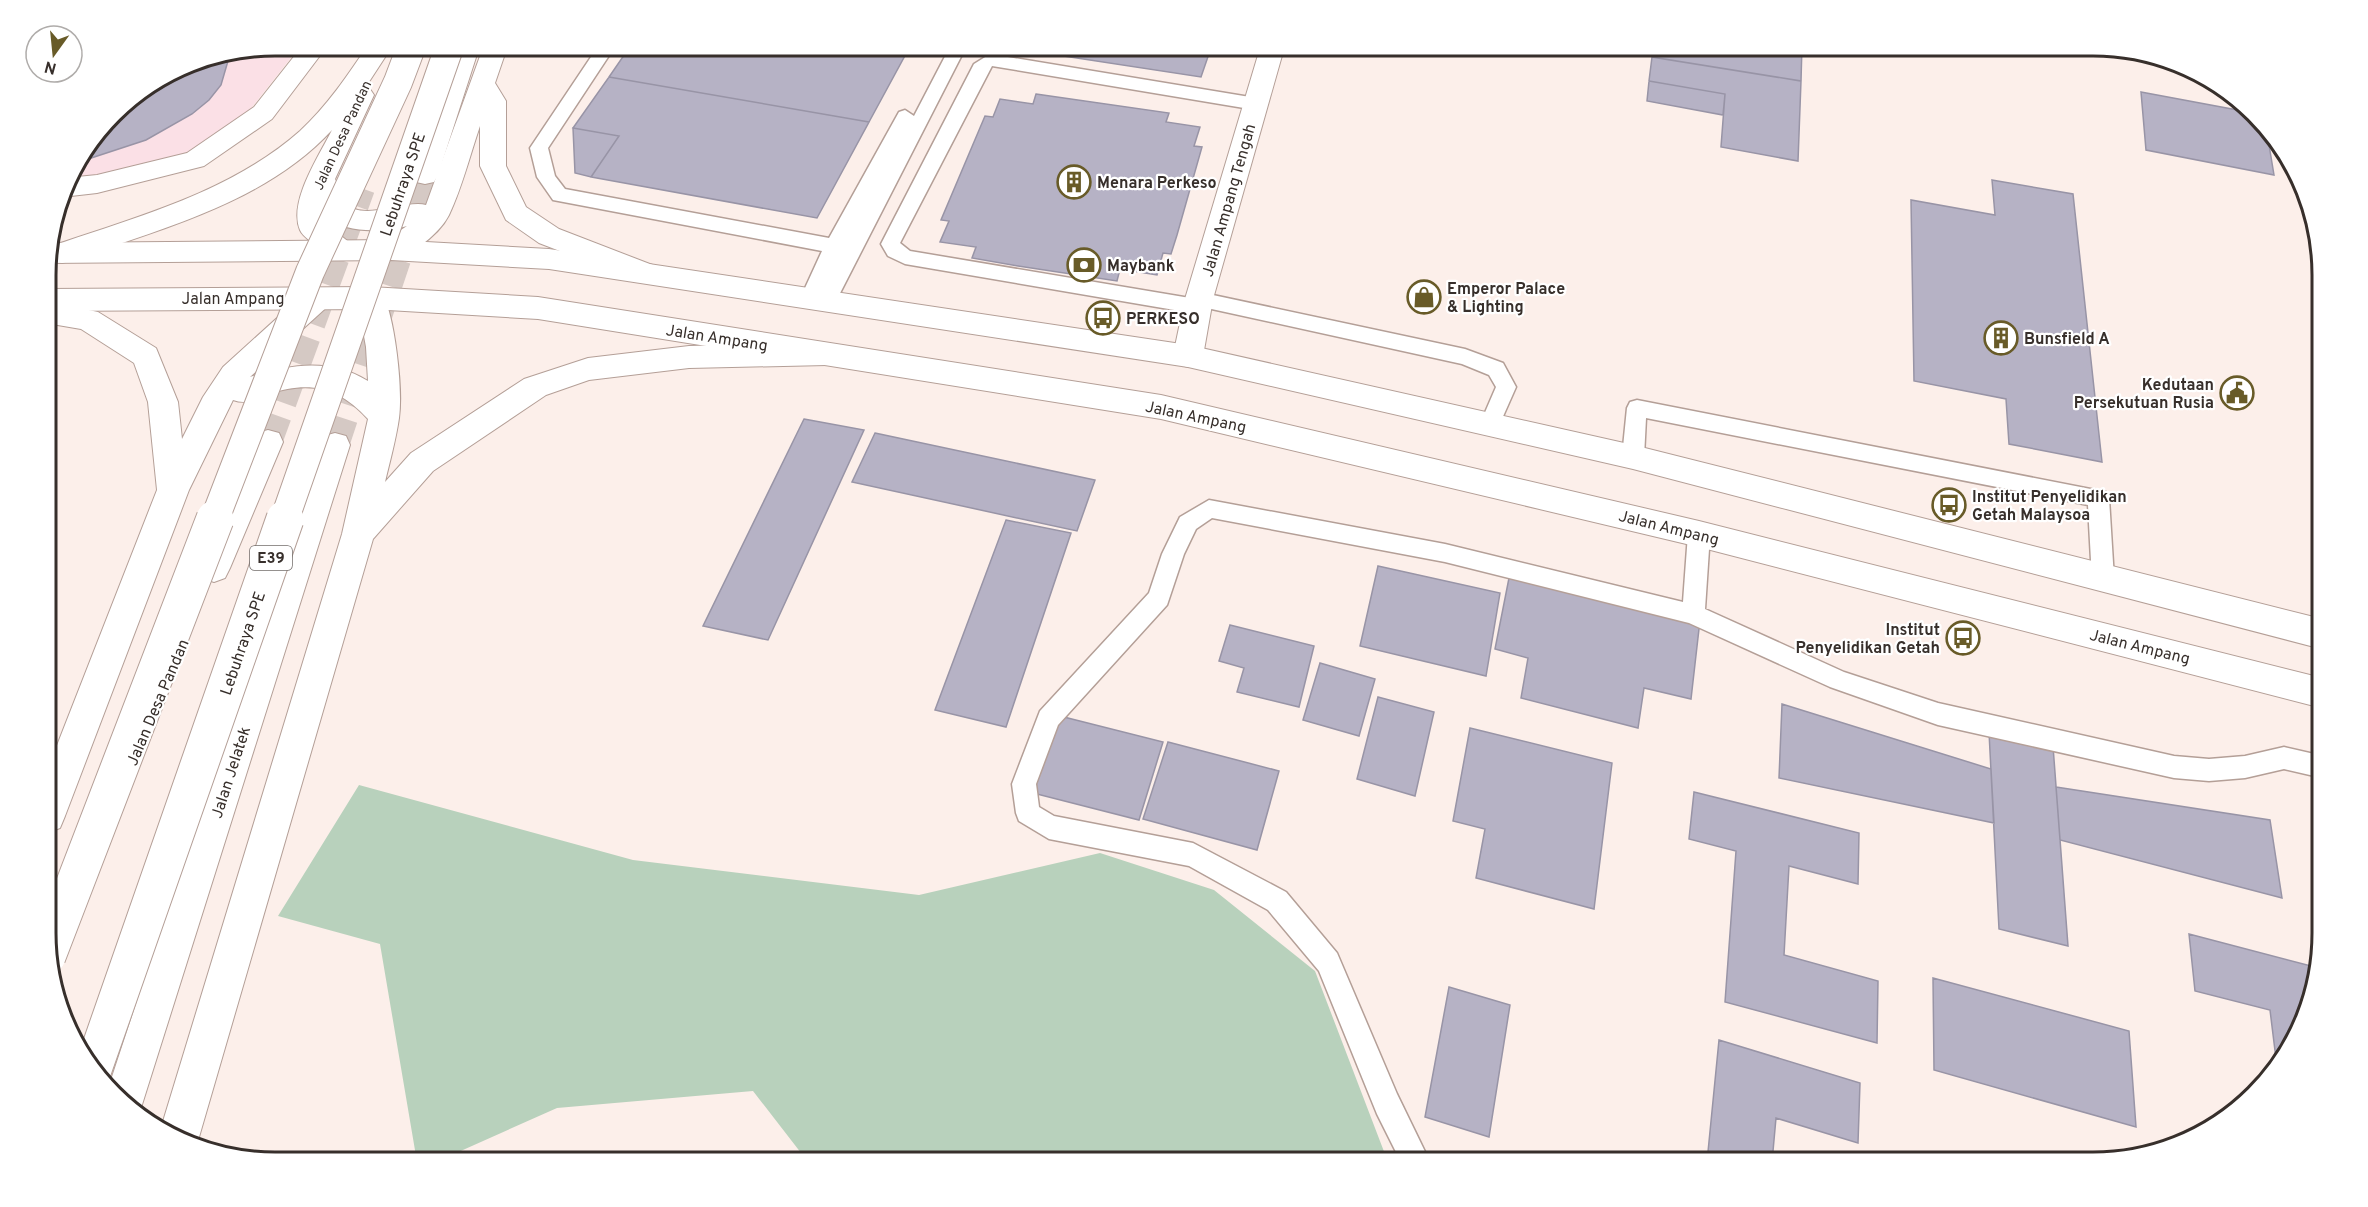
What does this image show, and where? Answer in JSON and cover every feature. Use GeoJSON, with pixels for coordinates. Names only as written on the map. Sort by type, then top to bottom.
{"type":"FeatureCollection","features":[{"type":"Feature","properties":{"kind":"main road"},"geometry":{"type":"LineString","coordinates":[[74,187],[97,184],[195,160],[263,113],[307,56]]}},
{"type":"Feature","properties":{"kind":"main road"},"geometry":{"type":"LineString","coordinates":[[57,252],[233,189],[268,169],[309,137],[340,104],[375,56]]}},
{"type":"Feature","properties":{"kind":"main road","name":"Jalan Desa Pandan"},"geometry":{"type":"LineString","coordinates":[[340,250],[313,228],[310,204],[378,56]]}},
{"type":"Feature","properties":{"kind":"main road","name":"Jalan Desa Pandan"},"geometry":{"type":"LineString","coordinates":[[361,188],[403,56]]}},
{"type":"Feature","properties":{"kind":"main road"},"geometry":{"type":"LineString","coordinates":[[56,933],[310,272],[408,56]]}},
{"type":"Feature","properties":{"kind":"main road","name":"Lebuhraya SPE"},"geometry":{"type":"LineString","coordinates":[[96,1060],[446,56]]}},
{"type":"Feature","properties":{"kind":"main road"},"geometry":{"type":"LineString","coordinates":[[56,793],[173,490],[214,405],[233,375],[318,298],[412,237],[436,214],[435,182],[465,56]]}},
{"type":"Feature","properties":{"kind":"main road"},"geometry":{"type":"LineString","coordinates":[[326,171],[325,192],[339,214],[372,220],[413,214],[435,182],[483,84],[492,56]]}},
{"type":"Feature","properties":{"kind":"main road","name":"Jalan Ampang Tengah"},"geometry":{"type":"LineString","coordinates":[[1188,356],[1199,303],[1270,56]]}},
{"type":"Feature","properties":{"kind":"main road"},"geometry":{"type":"LineString","coordinates":[[483,84],[493,101],[493,166],[516,213],[549,236],[647,274]]}},
{"type":"Feature","properties":{"kind":"main road"},"geometry":{"type":"LineString","coordinates":[[181,1130],[358,534],[384,416],[381,347],[371,298],[340,250]]}},
{"type":"Feature","properties":{"kind":"main road"},"geometry":{"type":"LineString","coordinates":[[57,253],[391,250],[549,259],[1188,356],[1633,457],[2312,631]]}},
{"type":"Feature","properties":{"kind":"main road","name":"Jalan Ampang"},"geometry":{"type":"LineString","coordinates":[[56,300],[371,298],[538,308],[1161,407],[1700,534],[2312,690]]}},
{"type":"Feature","properties":{"kind":"main road"},"geometry":{"type":"LineString","coordinates":[[56,314],[88,320],[146,356],[163,402],[173,490]]}},
{"type":"Feature","properties":{"kind":"main road"},"geometry":{"type":"LineString","coordinates":[[358,534],[422,462],[535,387],[588,369],[678,359],[827,354]]}},
{"type":"Feature","properties":{"kind":"main road"},"geometry":{"type":"LineString","coordinates":[[214,405],[261,384],[299,376],[332,379],[354,387],[384,416]]}},
{"type":"Feature","properties":{"kind":"main road","name":"Jalan Desa Pandan"},"geometry":{"type":"LineString","coordinates":[[56,941],[268,442]]}},
{"type":"Feature","properties":{"kind":"main road","name":"Jalan Jelatek"},"geometry":{"type":"LineString","coordinates":[[127,1094],[335,445]]}},
{"type":"Feature","properties":{"kind":"lane"},"geometry":{"type":"LineString","coordinates":[[601,56],[539,148],[546,177],[559,195],[834,246]]}},
{"type":"Feature","properties":{"kind":"lane"},"geometry":{"type":"LineString","coordinates":[[818,300],[834,246],[938,56]]}},
{"type":"Feature","properties":{"kind":"lane"},"geometry":{"type":"LineString","coordinates":[[818,300],[953,56]]}},
{"type":"Feature","properties":{"kind":"lane"},"geometry":{"type":"LineString","coordinates":[[1256,104],[990,60],[983,64],[890,244],[895,251],[905,257],[1199,303],[1466,357],[1496,369],[1506,387],[1490,424]]}},
{"type":"Feature","properties":{"kind":"lane"},"geometry":{"type":"LineString","coordinates":[[1633,457],[1637,408],[2098,498],[2103,579]]}},
{"type":"Feature","properties":{"kind":"lane"},"geometry":{"type":"LineString","coordinates":[[1411,1152],[1387,1104],[1328,962],[1277,901],[1193,855],[1049,827],[1028,813],[1024,784],[1048,719],[1159,598],[1173,554],[1188,523],[1209,509],[1446,553],[1693,614],[1838,680],[1938,714],[2174,767],[2209,770],[2245,767],[2284,758],[2312,764]]}},
{"type":"Feature","properties":{"kind":"lane"},"geometry":{"type":"LineString","coordinates":[[1693,614],[1700,534]]}},
{"type":"Feature","properties":{"kind":"shaded area"},"geometry":{"type":"Polygon","coordinates":[[[292,56],[248,112],[189,152],[104,174],[79,177],[92,153],[110,130],[153,92],[191,72],[218,63],[246,57],[292,56]]]}},
{"type":"Feature","properties":{"kind":"green space"},"geometry":{"type":"Polygon","coordinates":[[[359,785],[633,860],[919,895],[1100,853],[1214,890],[1315,971],[1384,1152],[800,1152],[753,1091],[557,1108],[458,1152],[415,1152],[380,944],[278,916],[359,785]]]}},
{"type":"Feature","properties":{"kind":"building"},"geometry":{"type":"Polygon","coordinates":[[[623,56],[905,56],[869,122],[609,77],[623,56]]]}},
{"type":"Feature","properties":{"kind":"building"},"geometry":{"type":"Polygon","coordinates":[[[1064,56],[1208,56],[1201,77],[1064,56]]]}},
{"type":"Feature","properties":{"kind":"building"},"geometry":{"type":"Polygon","coordinates":[[[1802,56],[1801,81],[1652,57],[1802,56]]]}},
{"type":"Feature","properties":{"kind":"building"},"geometry":{"type":"Polygon","coordinates":[[[1652,57],[1801,81],[1798,161],[1721,147],[1725,94],[1649,81],[1652,57]]]}},
{"type":"Feature","properties":{"kind":"building"},"geometry":{"type":"Polygon","coordinates":[[[228,61],[221,85],[209,100],[192,114],[146,140],[89,159],[110,130],[153,92],[191,72],[228,61]]]}},
{"type":"Feature","properties":{"kind":"building"},"geometry":{"type":"Polygon","coordinates":[[[609,77],[869,122],[817,218],[591,177],[619,136],[573,128],[609,77]]]}},
{"type":"Feature","properties":{"kind":"building"},"geometry":{"type":"Polygon","coordinates":[[[1649,81],[1725,94],[1723,115],[1647,101],[1649,81]]]}},
{"type":"Feature","properties":{"kind":"building"},"geometry":{"type":"Polygon","coordinates":[[[2141,92],[2238,110],[2269,143],[2274,175],[2146,150],[2141,92]]]}},
{"type":"Feature","properties":{"kind":"building","name":"Menara Perkeso"},"geometry":{"type":"Polygon","coordinates":[[[1036,94],[1169,113],[1166,122],[1200,127],[1194,146],[1202,147],[1177,235],[1171,254],[1163,253],[1157,275],[1120,269],[1117,281],[1018,266],[972,258],[976,247],[940,242],[949,221],[941,220],[985,116],[993,117],[1000,99],[1033,104],[1036,94]]]}},
{"type":"Feature","properties":{"kind":"building"},"geometry":{"type":"Polygon","coordinates":[[[573,128],[619,136],[591,177],[575,173],[573,128]]]}},
{"type":"Feature","properties":{"kind":"building","name":"Bunsfield A"},"geometry":{"type":"Polygon","coordinates":[[[1992,180],[2073,194],[2102,462],[2009,444],[2006,399],[1914,381],[1911,200],[1995,215],[1992,180]]]}},
{"type":"Feature","properties":{"kind":"building"},"geometry":{"type":"Polygon","coordinates":[[[804,419],[864,430],[768,640],[703,626],[804,419]]]}},
{"type":"Feature","properties":{"kind":"building"},"geometry":{"type":"Polygon","coordinates":[[[875,433],[1095,480],[1077,531],[852,482],[875,433]]]}},
{"type":"Feature","properties":{"kind":"building"},"geometry":{"type":"Polygon","coordinates":[[[1006,520],[1071,533],[1006,727],[935,710],[1006,520]]]}},
{"type":"Feature","properties":{"kind":"building"},"geometry":{"type":"Polygon","coordinates":[[[1378,566],[1500,593],[1486,676],[1360,646],[1378,566]]]}},
{"type":"Feature","properties":{"kind":"building"},"geometry":{"type":"Polygon","coordinates":[[[1510,573],[1700,620],[1691,699],[1644,688],[1638,728],[1521,698],[1528,658],[1495,649],[1510,573]]]}},
{"type":"Feature","properties":{"kind":"building"},"geometry":{"type":"Polygon","coordinates":[[[1230,625],[1314,646],[1299,707],[1237,692],[1244,668],[1219,661],[1230,625]]]}},
{"type":"Feature","properties":{"kind":"building"},"geometry":{"type":"Polygon","coordinates":[[[1320,663],[1375,679],[1359,736],[1303,720],[1320,663]]]}},
{"type":"Feature","properties":{"kind":"building"},"geometry":{"type":"Polygon","coordinates":[[[1378,697],[1434,712],[1415,796],[1357,779],[1378,697]]]}},
{"type":"Feature","properties":{"kind":"building"},"geometry":{"type":"Polygon","coordinates":[[[1782,704],[1991,769],[1994,823],[1779,778],[1782,704]]]}},
{"type":"Feature","properties":{"kind":"building"},"geometry":{"type":"Polygon","coordinates":[[[1056,715],[1163,742],[1139,820],[1029,792],[1056,715]]]}},
{"type":"Feature","properties":{"kind":"building"},"geometry":{"type":"Polygon","coordinates":[[[1470,728],[1612,763],[1594,909],[1476,878],[1485,829],[1453,821],[1470,728]]]}},
{"type":"Feature","properties":{"kind":"building"},"geometry":{"type":"Polygon","coordinates":[[[1989,732],[2053,746],[2068,946],[1999,929],[1989,732]]]}},
{"type":"Feature","properties":{"kind":"building"},"geometry":{"type":"Polygon","coordinates":[[[1168,742],[1279,771],[1257,850],[1143,819],[1168,742]]]}},
{"type":"Feature","properties":{"kind":"building"},"geometry":{"type":"Polygon","coordinates":[[[2056,787],[2270,820],[2282,898],[2060,840],[2056,787]]]}},
{"type":"Feature","properties":{"kind":"building"},"geometry":{"type":"Polygon","coordinates":[[[1694,792],[1859,833],[1858,884],[1789,866],[1784,955],[1878,981],[1877,1043],[1725,1002],[1736,851],[1689,839],[1694,792]]]}},
{"type":"Feature","properties":{"kind":"building"},"geometry":{"type":"Polygon","coordinates":[[[2189,934],[2310,966],[2296,1016],[2275,1055],[2270,1010],[2195,991],[2189,934]]]}},
{"type":"Feature","properties":{"kind":"building"},"geometry":{"type":"Polygon","coordinates":[[[1933,978],[2129,1031],[2136,1127],[1934,1070],[1933,978]]]}},
{"type":"Feature","properties":{"kind":"building"},"geometry":{"type":"Polygon","coordinates":[[[1449,987],[1510,1005],[1489,1137],[1425,1117],[1449,987]]]}},
{"type":"Feature","properties":{"kind":"building"},"geometry":{"type":"Polygon","coordinates":[[[1719,1040],[1860,1083],[1858,1143],[1776,1118],[1773,1152],[1708,1152],[1719,1040]]]}},
{"type":"Feature","properties":{"kind":"tunnel"},"geometry":{"type":"LineString","coordinates":[[335,445],[425,175]]}},
{"type":"Feature","properties":{"kind":"tunnel"},"geometry":{"type":"LineString","coordinates":[[268,442],[361,188]]}},
{"type":"Feature","properties":{"kind":"place","name":"Menara Perkeso"},"geometry":{"type":"Point","coordinates":[1074,182]}},
{"type":"Feature","properties":{"kind":"place","name":"Maybank"},"geometry":{"type":"Point","coordinates":[1084,265]}},
{"type":"Feature","properties":{"kind":"place","name":"Emperor Palace & Lighting"},"geometry":{"type":"Point","coordinates":[1424,297]}},
{"type":"Feature","properties":{"kind":"place","name":"PERKESO"},"geometry":{"type":"Point","coordinates":[1103,318]}},
{"type":"Feature","properties":{"kind":"place","name":"Bunsfield A"},"geometry":{"type":"Point","coordinates":[2001,338]}},
{"type":"Feature","properties":{"kind":"place","name":"Kedutaan Persekutuan Rusia"},"geometry":{"type":"Point","coordinates":[2237,393]}},
{"type":"Feature","properties":{"kind":"place","name":"Institut Penyelidikan Getah Malaysoa"},"geometry":{"type":"Point","coordinates":[1949,505]}},
{"type":"Feature","properties":{"kind":"place","name":"Institut Penyelidikan Getah"},"geometry":{"type":"Point","coordinates":[1963,638]}}]}
